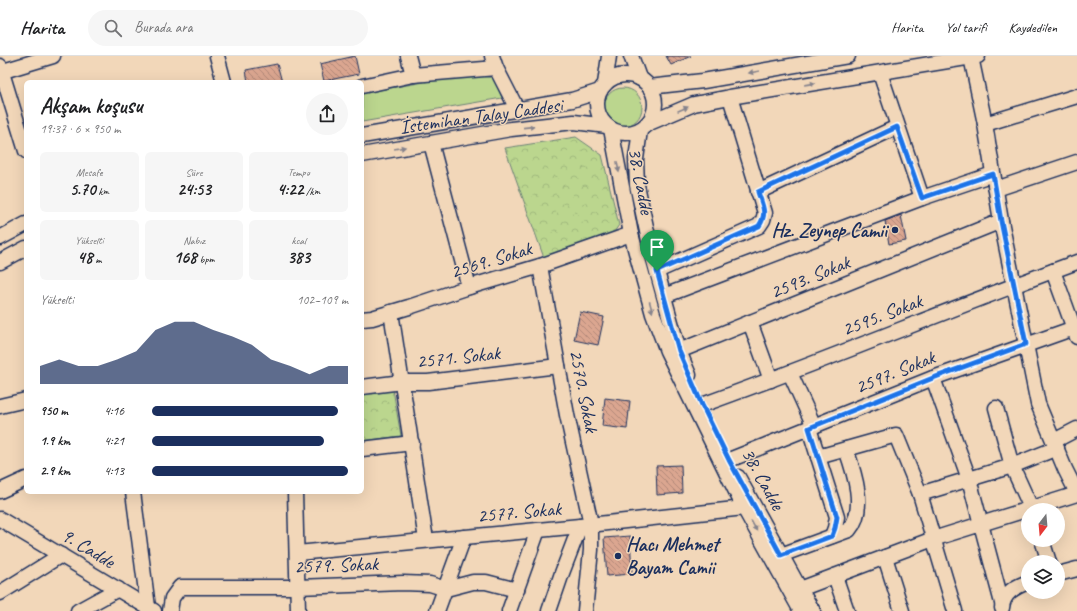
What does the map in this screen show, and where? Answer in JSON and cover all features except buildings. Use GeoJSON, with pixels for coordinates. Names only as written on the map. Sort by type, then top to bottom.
{"type":"FeatureCollection","features":[{"type":"Feature","properties":{"kind":"street"},"geometry":{"type":"LineString","coordinates":[[24,145],[0,69],[53,56]]}},
{"type":"Feature","properties":{"kind":"street"},"geometry":{"type":"LineString","coordinates":[[217,56],[223,80]]}},
{"type":"Feature","properties":{"kind":"street"},"geometry":{"type":"LineString","coordinates":[[408,56],[414,75]]}},
{"type":"Feature","properties":{"kind":"street"},"geometry":{"type":"LineString","coordinates":[[609,56],[603,88],[597,100],[597,110],[601,119],[609,127],[625,133],[644,127],[694,104],[975,57],[1001,221],[1038,404],[1055,445],[1073,473],[1077,493],[1049,503]]}},
{"type":"Feature","properties":{"kind":"street"},"geometry":{"type":"LineString","coordinates":[[631,56],[644,83],[653,94],[655,102],[653,114],[644,127]]}},
{"type":"Feature","properties":{"kind":"street"},"geometry":{"type":"LineString","coordinates":[[603,88],[616,77],[624,75],[632,76],[644,83],[702,81],[810,59],[848,56]]}},
{"type":"Feature","properties":{"kind":"street"},"geometry":{"type":"LineString","coordinates":[[364,86],[414,75],[494,62],[517,109]]}},
{"type":"Feature","properties":{"kind":"street"},"geometry":{"type":"LineString","coordinates":[[880,73],[922,198]]}},
{"type":"Feature","properties":{"kind":"street","name":"İstemihan Talay Caddesi"},"geometry":{"type":"LineString","coordinates":[[364,136],[572,100],[603,88]]}},
{"type":"Feature","properties":{"kind":"street"},"geometry":{"type":"LineString","coordinates":[[985,124],[1077,96]]}},
{"type":"Feature","properties":{"kind":"street"},"geometry":{"type":"LineString","coordinates":[[657,271],[759,226],[764,220],[765,213],[730,97]]}},
{"type":"Feature","properties":{"kind":"street","name":"İstemihan Talay Caddesi"},"geometry":{"type":"LineString","coordinates":[[364,155],[511,129],[574,122],[609,127]]}},
{"type":"Feature","properties":{"kind":"street","name":"38. Cadde"},"geometry":{"type":"LineString","coordinates":[[609,127],[631,234],[653,314],[667,351],[744,508],[801,611]]}},
{"type":"Feature","properties":{"kind":"street","name":"38. Cadde"},"geometry":{"type":"LineString","coordinates":[[644,127],[636,159],[637,185],[657,271],[679,351],[702,405],[729,460],[813,611]]}},
{"type":"Feature","properties":{"kind":"street"},"geometry":{"type":"LineString","coordinates":[[758,192],[897,127]]}},
{"type":"Feature","properties":{"kind":"street"},"geometry":{"type":"LineString","coordinates":[[431,143],[469,287]]}},
{"type":"Feature","properties":{"kind":"street"},"geometry":{"type":"LineString","coordinates":[[996,189],[1077,162]]}},
{"type":"Feature","properties":{"kind":"street"},"geometry":{"type":"LineString","coordinates":[[664,296],[922,198],[993,174]]}},
{"type":"Feature","properties":{"kind":"street","name":"2593. Sokak"},"geometry":{"type":"LineString","coordinates":[[679,351],[1001,221]]}},
{"type":"Feature","properties":{"kind":"street"},"geometry":{"type":"LineString","coordinates":[[0,238],[24,225]]}},
{"type":"Feature","properties":{"kind":"street","name":"2569. Sokak"},"geometry":{"type":"LineString","coordinates":[[364,319],[372,318],[540,266],[631,234]]}},
{"type":"Feature","properties":{"kind":"street"},"geometry":{"type":"LineString","coordinates":[[0,262],[24,249]]}},
{"type":"Feature","properties":{"kind":"street","name":"2595. Sokak"},"geometry":{"type":"LineString","coordinates":[[702,405],[790,373],[1014,285],[1077,262]]}},
{"type":"Feature","properties":{"kind":"street","name":"2570. Sokak"},"geometry":{"type":"LineString","coordinates":[[540,266],[591,550],[587,611]]}},
{"type":"Feature","properties":{"kind":"street"},"geometry":{"type":"LineString","coordinates":[[1053,270],[1076,330]]}},
{"type":"Feature","properties":{"kind":"street"},"geometry":{"type":"LineString","coordinates":[[391,312],[426,540]]}},
{"type":"Feature","properties":{"kind":"street"},"geometry":{"type":"LineString","coordinates":[[750,322],[771,380]]}},
{"type":"Feature","properties":{"kind":"street","name":"2597. Sokak"},"geometry":{"type":"LineString","coordinates":[[729,460],[933,378],[1026,344],[1076,330]]}},
{"type":"Feature","properties":{"kind":"street","name":"2571. Sokak"},"geometry":{"type":"LineString","coordinates":[[364,387],[402,382],[428,382],[558,366]]}},
{"type":"Feature","properties":{"kind":"street"},"geometry":{"type":"LineString","coordinates":[[790,373],[811,427],[818,457],[837,517],[832,536]]}},
{"type":"Feature","properties":{"kind":"street"},"geometry":{"type":"LineString","coordinates":[[933,378],[969,479],[1002,607]]}},
{"type":"Feature","properties":{"kind":"street"},"geometry":{"type":"LineString","coordinates":[[0,406],[24,400]]}},
{"type":"Feature","properties":{"kind":"street"},"geometry":{"type":"LineString","coordinates":[[996,408],[1012,466],[1029,503]]}},
{"type":"Feature","properties":{"kind":"street"},"geometry":{"type":"LineString","coordinates":[[920,494],[1012,466],[1055,445],[1077,429]]}},
{"type":"Feature","properties":{"kind":"street"},"geometry":{"type":"LineString","coordinates":[[818,457],[896,436],[920,494],[955,611]]}},
{"type":"Feature","properties":{"kind":"street"},"geometry":{"type":"LineString","coordinates":[[364,449],[412,443]]}},
{"type":"Feature","properties":{"kind":"street"},"geometry":{"type":"LineString","coordinates":[[781,555],[849,530],[855,524],[859,504],[853,470],[846,449]]}},
{"type":"Feature","properties":{"kind":"street"},"geometry":{"type":"LineString","coordinates":[[0,491],[24,480]]}},
{"type":"Feature","properties":{"kind":"street"},"geometry":{"type":"LineString","coordinates":[[133,494],[151,609]]}},
{"type":"Feature","properties":{"kind":"street"},"geometry":{"type":"LineString","coordinates":[[295,494],[298,611]]}},
{"type":"Feature","properties":{"kind":"street","name":"2577. Sokak"},"geometry":{"type":"LineString","coordinates":[[297,553],[538,530],[744,508]]}},
{"type":"Feature","properties":{"kind":"street"},"geometry":{"type":"LineString","coordinates":[[800,589],[933,539],[1021,512]]}},
{"type":"Feature","properties":{"kind":"street","name":"9. Cadde"},"geometry":{"type":"LineString","coordinates":[[0,519],[151,609]]}},
{"type":"Feature","properties":{"kind":"street"},"geometry":{"type":"LineString","coordinates":[[549,611],[562,573],[586,525]]}},
{"type":"Feature","properties":{"kind":"street"},"geometry":{"type":"LineString","coordinates":[[510,611],[538,530]]}},
{"type":"Feature","properties":{"kind":"street"},"geometry":{"type":"LineString","coordinates":[[437,611],[446,590],[464,537]]}},
{"type":"Feature","properties":{"kind":"street"},"geometry":{"type":"LineString","coordinates":[[0,592],[61,555]]}},
{"type":"Feature","properties":{"kind":"street"},"geometry":{"type":"LineString","coordinates":[[885,557],[902,611]]}},
{"type":"Feature","properties":{"kind":"street"},"geometry":{"type":"LineString","coordinates":[[1065,572],[1077,569]]}},
{"type":"Feature","properties":{"kind":"street"},"geometry":{"type":"LineString","coordinates":[[835,576],[847,611]]}},
{"type":"Feature","properties":{"kind":"street"},"geometry":{"type":"LineString","coordinates":[[446,590],[473,582],[486,582],[517,590]]}},
{"type":"Feature","properties":{"kind":"street","name":"2579. Sokak"},"geometry":{"type":"LineString","coordinates":[[170,611],[172,598],[180,587],[298,587],[404,583],[430,584],[446,590]]}},
{"type":"Feature","properties":{"kind":"street"},"geometry":{"type":"LineString","coordinates":[[1002,607],[1006,595],[1013,589],[1021,585]]}},
{"type":"Feature","properties":{"kind":"street"},"geometry":{"type":"LineString","coordinates":[[78,611],[118,589]]}},
{"type":"Feature","properties":{"kind":"green space"},"geometry":{"type":"Polygon","coordinates":[[[482,76],[494,78],[502,98],[364,122],[364,93],[430,81],[482,76]]]}},
{"type":"Feature","properties":{"kind":"green space"},"geometry":{"type":"Polygon","coordinates":[[[623,88],[633,91],[639,97],[642,107],[639,117],[633,123],[623,126],[613,123],[607,117],[604,107],[607,97],[613,91],[623,88]]]}},
{"type":"Feature","properties":{"kind":"green space"},"geometry":{"type":"Polygon","coordinates":[[[576,137],[602,155],[619,225],[612,235],[544,258],[505,148],[576,137]]]}},
{"type":"Feature","properties":{"kind":"green space"},"geometry":{"type":"Polygon","coordinates":[[[393,390],[401,436],[364,441],[364,394],[393,390]]]}},
{"type":"Feature","properties":{"kind":"place","name":"Hz. Zeynep Camii"},"geometry":{"type":"Point","coordinates":[895,230]}},
{"type":"Feature","properties":{"kind":"place","name":"Hacı Mehmet Bayam Camii"},"geometry":{"type":"Point","coordinates":[618,556]}},
{"type":"Feature","properties":{"kind":"route"},"geometry":{"type":"LineString","coordinates":[[897,127],[922,198],[993,174],[1026,344],[933,378],[809,428],[837,517],[835,528],[832,536],[781,555],[729,460],[702,405],[679,351],[657,271],[759,226],[764,220],[765,213],[758,192],[897,127]]}}]}
